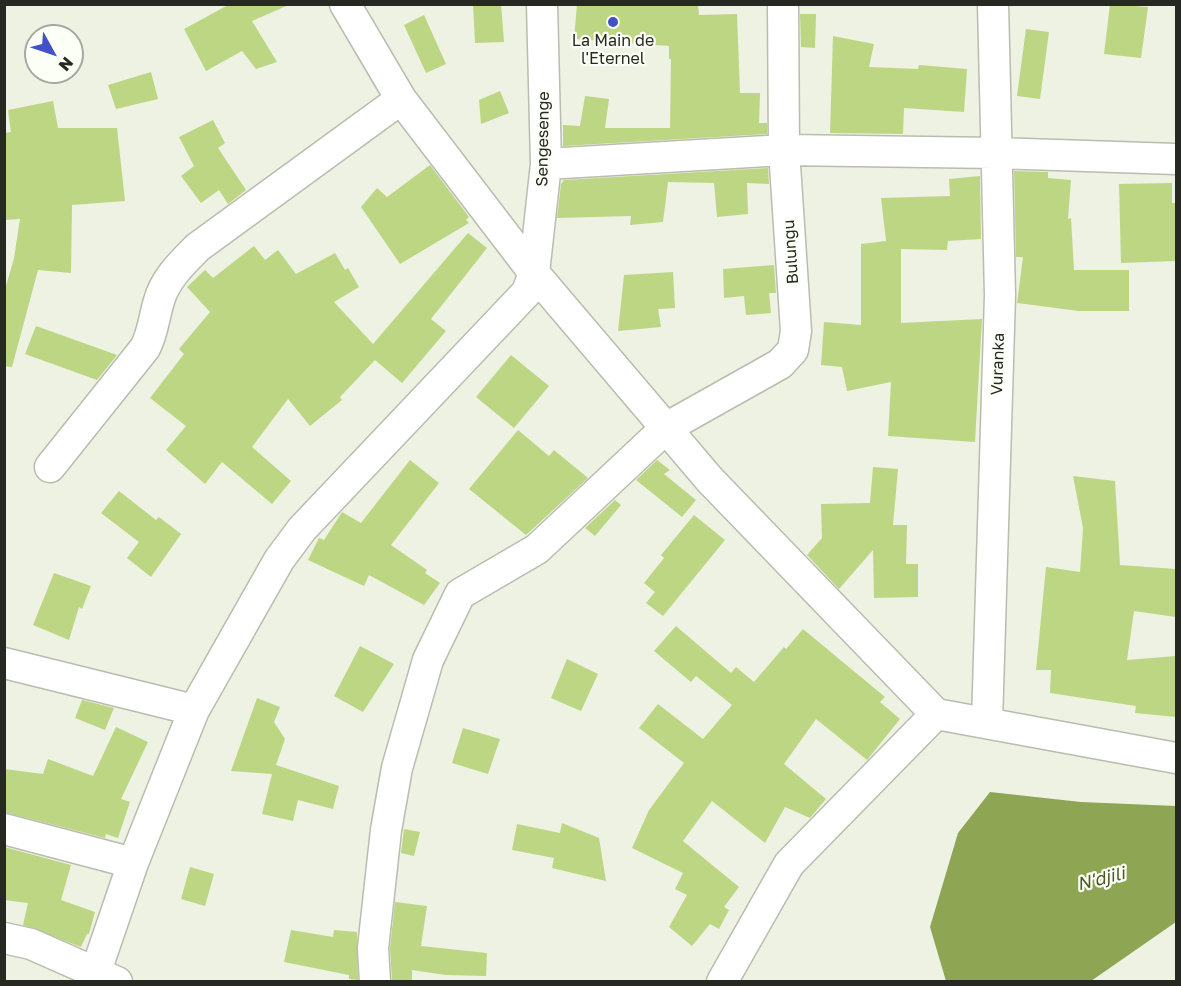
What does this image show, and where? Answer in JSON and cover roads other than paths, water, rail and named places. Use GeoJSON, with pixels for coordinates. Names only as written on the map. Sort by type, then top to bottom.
{"type":"FeatureCollection","features":[{"type":"Feature","properties":{"kind":"street"},"geometry":{"type":"LineString","coordinates":[[345,4],[401,99],[534,273],[710,480],[936,714],[1176,758]]}},
{"type":"Feature","properties":{"kind":"street","name":"Sengesenge"},"geometry":{"type":"LineString","coordinates":[[534,273],[546,164],[542,4]]}},
{"type":"Feature","properties":{"kind":"street","name":"Bulungu"},"geometry":{"type":"LineString","coordinates":[[375,981],[373,948],[386,830],[397,768],[428,660],[460,594],[537,549],[666,428],[780,364],[793,350],[796,331],[784,150],[783,4]]}},
{"type":"Feature","properties":{"kind":"street","name":"Vuranka"},"geometry":{"type":"LineString","coordinates":[[987,723],[1000,295],[993,4]]}},
{"type":"Feature","properties":{"kind":"street"},"geometry":{"type":"LineString","coordinates":[[50,467],[145,348],[151,335],[159,301],[178,267],[198,248],[401,99]]}},
{"type":"Feature","properties":{"kind":"street"},"geometry":{"type":"LineString","coordinates":[[546,164],[784,150],[996,153],[1176,159]]}},
{"type":"Feature","properties":{"kind":"street"},"geometry":{"type":"LineString","coordinates":[[4,938],[31,944],[106,976],[133,863],[194,710],[279,560],[302,529],[527,292],[534,273]]}},
{"type":"Feature","properties":{"kind":"street"},"geometry":{"type":"LineString","coordinates":[[4,663],[194,710]]}},
{"type":"Feature","properties":{"kind":"street"},"geometry":{"type":"LineString","coordinates":[[722,981],[789,864],[936,714]]}},
{"type":"Feature","properties":{"kind":"street"},"geometry":{"type":"LineString","coordinates":[[4,829],[133,863]]}},
{"type":"Feature","properties":{"kind":"water","name":"N'djili"},"geometry":{"type":"Polygon","coordinates":[[[990,792],[1081,802],[1176,806],[1176,922],[1091,981],[946,981],[930,927],[958,833],[990,792]]]}},
{"type":"Feature","properties":{"kind":"place","name":"La Main de l'Eternel"},"geometry":{"type":"Point","coordinates":[613,22]}}]}
